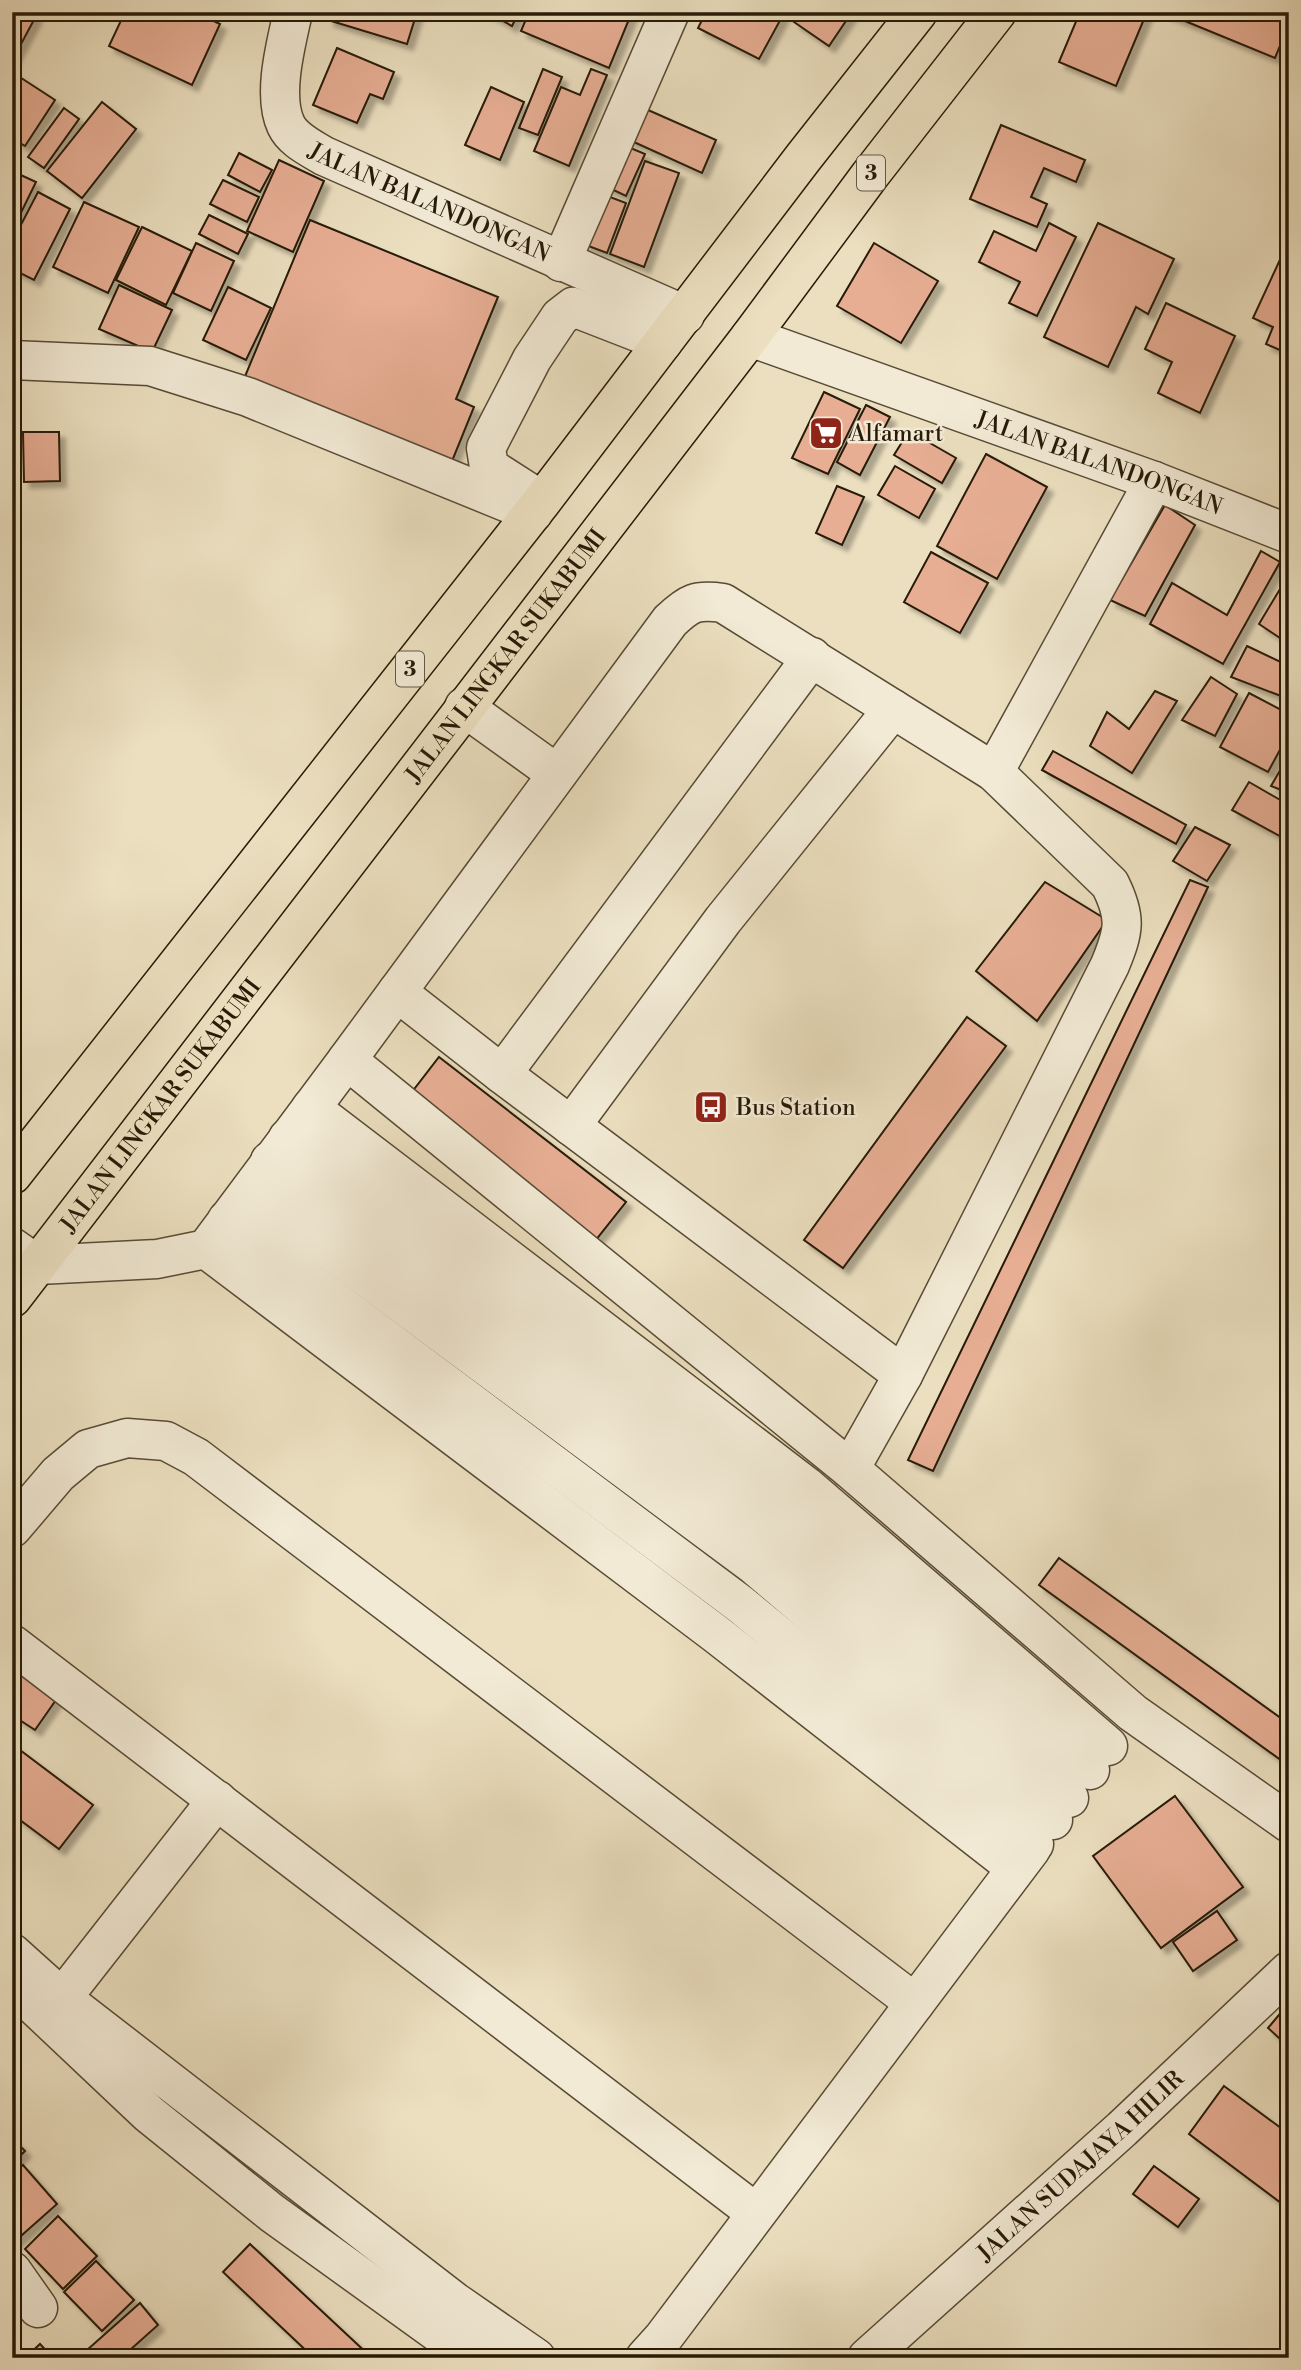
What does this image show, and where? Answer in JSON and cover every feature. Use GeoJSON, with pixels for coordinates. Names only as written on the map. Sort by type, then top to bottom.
{"type":"FeatureCollection","features":[{"type":"Feature","properties":{"kind":"main road","name":"3"},"geometry":{"type":"LineString","coordinates":[[12,1175],[537,507],[918,12]]}},
{"type":"Feature","properties":{"kind":"main road","name":"JALAN LINGKAR SUKABUMI"},"geometry":{"type":"LineString","coordinates":[[12,1298],[25,1256],[464,707],[997,12]]}},
{"type":"Feature","properties":{"kind":"street","name":"JALAN BALANDONGAN"},"geometry":{"type":"LineString","coordinates":[[293,12],[283,59],[281,106],[287,127],[302,143],[324,156],[561,262],[674,328]]}},
{"type":"Feature","properties":{"kind":"street"},"geometry":{"type":"LineString","coordinates":[[561,262],[670,12]]}},
{"type":"Feature","properties":{"kind":"street"},"geometry":{"type":"LineString","coordinates":[[537,507],[489,467],[486,447],[532,359],[560,317],[573,307],[674,328]]}},
{"type":"Feature","properties":{"kind":"street","name":"JALAN BALANDONGAN"},"geometry":{"type":"LineString","coordinates":[[750,337],[1154,481],[1289,534]]}},
{"type":"Feature","properties":{"kind":"street"},"geometry":{"type":"LineString","coordinates":[[12,360],[150,366],[248,397],[537,507]]}},
{"type":"Feature","properties":{"kind":"street"},"geometry":{"type":"LineString","coordinates":[[994,772],[1154,481]]}},
{"type":"Feature","properties":{"kind":"street"},"geometry":{"type":"LineString","coordinates":[[25,1256],[157,1259],[248,1192],[670,621],[684,608],[701,600],[723,603],[994,772],[1110,884],[1121,906],[1122,935],[1110,965],[903,1375],[850,1469]]}},
{"type":"Feature","properties":{"kind":"street"},"geometry":{"type":"LineString","coordinates":[[502,1074],[812,657]]}},
{"type":"Feature","properties":{"kind":"street"},"geometry":{"type":"LineString","coordinates":[[464,707],[557,774]]}},
{"type":"Feature","properties":{"kind":"street"},"geometry":{"type":"LineString","coordinates":[[571,1126],[723,920],[893,709]]}},
{"type":"Feature","properties":{"kind":"street"},"geometry":{"type":"LineString","coordinates":[[397,992],[903,1375]]}},
{"type":"Feature","properties":{"kind":"street"},"geometry":{"type":"LineString","coordinates":[[347,1060],[850,1469],[1133,1713],[1289,1823]]}},
{"type":"Feature","properties":{"kind":"street"},"geometry":{"type":"LineString","coordinates":[[311,1108],[806,1486],[1062,1808]]}},
{"type":"Feature","properties":{"kind":"street"},"geometry":{"type":"LineString","coordinates":[[248,1192],[716,1634],[1062,1808]]}},
{"type":"Feature","properties":{"kind":"street"},"geometry":{"type":"LineString","coordinates":[[248,1192],[754,1566],[1062,1808]]}},
{"type":"Feature","properties":{"kind":"street"},"geometry":{"type":"LineString","coordinates":[[248,1192],[786,1506],[1062,1808]]}},
{"type":"Feature","properties":{"kind":"street"},"geometry":{"type":"LineString","coordinates":[[12,1528],[58,1474],[88,1449],[127,1438],[166,1441],[196,1457],[915,2003]]}},
{"type":"Feature","properties":{"kind":"street"},"geometry":{"type":"LineString","coordinates":[[12,1644],[756,2213]]}},
{"type":"Feature","properties":{"kind":"street"},"geometry":{"type":"LineString","coordinates":[[645,2358],[663,2338],[1133,1713]]}},
{"type":"Feature","properties":{"kind":"street"},"geometry":{"type":"LineString","coordinates":[[62,1998],[217,1800]]}},
{"type":"Feature","properties":{"kind":"street"},"geometry":{"type":"LineString","coordinates":[[12,1953],[62,1998],[456,2302],[536,2358]]}},
{"type":"Feature","properties":{"kind":"street","name":"JALAN SUDAJAYA HILIR"},"geometry":{"type":"LineString","coordinates":[[867,2358],[1122,2129],[1289,1971]]}},
{"type":"Feature","properties":{"kind":"street"},"geometry":{"type":"LineString","coordinates":[[12,1985],[169,2131],[272,2213],[473,2358]]}},
{"type":"Feature","properties":{"kind":"street"},"geometry":{"type":"LineString","coordinates":[[12,2271],[38,2308]]}},
{"type":"Feature","properties":{"kind":"building"},"geometry":{"type":"Polygon","coordinates":[[[18,12],[30,12],[36,16],[13,59],[12,22],[18,12]]]}},
{"type":"Feature","properties":{"kind":"building"},"geometry":{"type":"Polygon","coordinates":[[[125,12],[195,12],[220,24],[192,85],[109,46],[125,12]]]}},
{"type":"Feature","properties":{"kind":"building"},"geometry":{"type":"Polygon","coordinates":[[[330,12],[417,12],[407,44],[328,20],[330,12]]]}},
{"type":"Feature","properties":{"kind":"building"},"geometry":{"type":"Polygon","coordinates":[[[487,12],[519,12],[512,26],[487,12]]]}},
{"type":"Feature","properties":{"kind":"building"},"geometry":{"type":"Polygon","coordinates":[[[529,12],[632,12],[609,68],[521,31],[529,12]]]}},
{"type":"Feature","properties":{"kind":"building"},"geometry":{"type":"Polygon","coordinates":[[[706,12],[777,12],[783,15],[759,59],[698,28],[706,12]]]}},
{"type":"Feature","properties":{"kind":"building"},"geometry":{"type":"Polygon","coordinates":[[[800,12],[852,12],[829,46],[794,22],[800,12]]]}},
{"type":"Feature","properties":{"kind":"building"},"geometry":{"type":"Polygon","coordinates":[[[1080,12],[1147,12],[1116,86],[1059,62],[1080,12]]]}},
{"type":"Feature","properties":{"kind":"building"},"geometry":{"type":"Polygon","coordinates":[[[1163,12],[1289,12],[1289,24],[1275,58],[1163,12]]]}},
{"type":"Feature","properties":{"kind":"building"},"geometry":{"type":"Polygon","coordinates":[[[337,48],[394,72],[383,99],[370,94],[357,123],[313,105],[337,48]]]}},
{"type":"Feature","properties":{"kind":"building"},"geometry":{"type":"Polygon","coordinates":[[[543,69],[562,77],[538,135],[519,128],[543,69]]]}},
{"type":"Feature","properties":{"kind":"building"},"geometry":{"type":"Polygon","coordinates":[[[591,69],[607,75],[569,166],[534,151],[561,87],[580,95],[591,69]]]}},
{"type":"Feature","properties":{"kind":"building"},"geometry":{"type":"Polygon","coordinates":[[[12,72],[55,100],[25,146],[12,138],[12,72]]]}},
{"type":"Feature","properties":{"kind":"building"},"geometry":{"type":"Polygon","coordinates":[[[491,87],[524,102],[500,160],[465,145],[491,87]]]}},
{"type":"Feature","properties":{"kind":"building"},"geometry":{"type":"Polygon","coordinates":[[[102,102],[136,129],[82,198],[47,171],[102,102]]]}},
{"type":"Feature","properties":{"kind":"building"},"geometry":{"type":"Polygon","coordinates":[[[639,106],[716,140],[702,173],[625,138],[639,106]]]}},
{"type":"Feature","properties":{"kind":"building"},"geometry":{"type":"Polygon","coordinates":[[[64,108],[79,119],[44,168],[28,157],[64,108]]]}},
{"type":"Feature","properties":{"kind":"building"},"geometry":{"type":"Polygon","coordinates":[[[1001,125],[1085,160],[1076,182],[1044,168],[1031,197],[1047,204],[1037,227],[970,199],[1001,125]]]}},
{"type":"Feature","properties":{"kind":"building"},"geometry":{"type":"Polygon","coordinates":[[[621,144],[645,154],[626,196],[603,185],[621,144]]]}},
{"type":"Feature","properties":{"kind":"building"},"geometry":{"type":"Polygon","coordinates":[[[239,153],[272,170],[260,192],[228,175],[239,153]]]}},
{"type":"Feature","properties":{"kind":"building"},"geometry":{"type":"Polygon","coordinates":[[[279,160],[324,181],[293,252],[247,231],[279,160]]]}},
{"type":"Feature","properties":{"kind":"building"},"geometry":{"type":"Polygon","coordinates":[[[645,161],[679,173],[644,267],[610,254],[645,161]]]}},
{"type":"Feature","properties":{"kind":"building"},"geometry":{"type":"Polygon","coordinates":[[[12,171],[36,182],[12,231],[12,171]]]}},
{"type":"Feature","properties":{"kind":"building"},"geometry":{"type":"Polygon","coordinates":[[[223,180],[259,197],[247,222],[210,204],[223,180]]]}},
{"type":"Feature","properties":{"kind":"building"},"geometry":{"type":"Polygon","coordinates":[[[38,192],[70,209],[34,280],[12,269],[12,242],[38,192]]]}},
{"type":"Feature","properties":{"kind":"building"},"geometry":{"type":"Polygon","coordinates":[[[602,194],[626,203],[607,253],[583,244],[602,194]]]}},
{"type":"Feature","properties":{"kind":"building"},"geometry":{"type":"Polygon","coordinates":[[[84,202],[139,227],[108,293],[53,267],[84,202]]]}},
{"type":"Feature","properties":{"kind":"building"},"geometry":{"type":"Polygon","coordinates":[[[209,215],[248,234],[238,254],[199,234],[209,215]]]}},
{"type":"Feature","properties":{"kind":"building"},"geometry":{"type":"Polygon","coordinates":[[[310,220],[498,297],[456,399],[474,407],[448,471],[241,386],[310,220]]]}},
{"type":"Feature","properties":{"kind":"building"},"geometry":{"type":"Polygon","coordinates":[[[1049,223],[1076,237],[1037,316],[1009,303],[1020,282],[979,262],[994,231],[1036,251],[1049,223]]]}},
{"type":"Feature","properties":{"kind":"building"},"geometry":{"type":"Polygon","coordinates":[[[1098,223],[1174,259],[1148,314],[1136,307],[1108,367],[1044,337],[1098,223]]]}},
{"type":"Feature","properties":{"kind":"building"},"geometry":{"type":"Polygon","coordinates":[[[142,227],[192,251],[166,305],[116,280],[142,227]]]}},
{"type":"Feature","properties":{"kind":"building"},"geometry":{"type":"Polygon","coordinates":[[[196,243],[234,261],[211,311],[173,293],[196,243]]]}},
{"type":"Feature","properties":{"kind":"building"},"geometry":{"type":"Polygon","coordinates":[[[874,243],[938,281],[901,343],[837,306],[874,243]]]}},
{"type":"Feature","properties":{"kind":"building"},"geometry":{"type":"Polygon","coordinates":[[[1284,251],[1289,253],[1289,354],[1266,344],[1273,327],[1253,318],[1284,251]]]}},
{"type":"Feature","properties":{"kind":"building"},"geometry":{"type":"Polygon","coordinates":[[[119,285],[172,310],[152,352],[99,329],[119,285]]]}},
{"type":"Feature","properties":{"kind":"building"},"geometry":{"type":"Polygon","coordinates":[[[228,287],[271,308],[246,360],[203,340],[228,287]]]}},
{"type":"Feature","properties":{"kind":"building"},"geometry":{"type":"Polygon","coordinates":[[[1166,303],[1235,336],[1200,413],[1158,393],[1172,362],[1145,349],[1166,303]]]}},
{"type":"Feature","properties":{"kind":"building","name":"Alfamart"},"geometry":{"type":"Polygon","coordinates":[[[824,392],[860,409],[828,474],[792,458],[824,392]]]}},
{"type":"Feature","properties":{"kind":"building"},"geometry":{"type":"Polygon","coordinates":[[[866,405],[890,417],[860,475],[837,462],[866,405]]]}},
{"type":"Feature","properties":{"kind":"building"},"geometry":{"type":"Polygon","coordinates":[[[909,431],[956,458],[942,483],[894,455],[909,431]]]}},
{"type":"Feature","properties":{"kind":"building"},"geometry":{"type":"Polygon","coordinates":[[[23,432],[59,432],[60,481],[24,482],[23,432]]]}},
{"type":"Feature","properties":{"kind":"building"},"geometry":{"type":"Polygon","coordinates":[[[986,454],[1047,487],[997,579],[937,546],[986,454]]]}},
{"type":"Feature","properties":{"kind":"building"},"geometry":{"type":"Polygon","coordinates":[[[895,466],[935,489],[919,518],[878,495],[895,466]]]}},
{"type":"Feature","properties":{"kind":"building"},"geometry":{"type":"Polygon","coordinates":[[[837,486],[864,497],[842,545],[816,533],[837,486]]]}},
{"type":"Feature","properties":{"kind":"building"},"geometry":{"type":"Polygon","coordinates":[[[1165,505],[1195,525],[1145,616],[1110,600],[1165,505]]]}},
{"type":"Feature","properties":{"kind":"building"},"geometry":{"type":"Polygon","coordinates":[[[1261,551],[1280,562],[1223,664],[1150,624],[1172,583],[1227,615],[1261,551]]]}},
{"type":"Feature","properties":{"kind":"building"},"geometry":{"type":"Polygon","coordinates":[[[931,552],[988,583],[960,633],[904,602],[931,552]]]}},
{"type":"Feature","properties":{"kind":"building"},"geometry":{"type":"Polygon","coordinates":[[[1289,574],[1289,638],[1286,642],[1259,624],[1289,574]]]}},
{"type":"Feature","properties":{"kind":"building"},"geometry":{"type":"Polygon","coordinates":[[[1247,646],[1289,666],[1289,680],[1281,696],[1231,677],[1247,646]]]}},
{"type":"Feature","properties":{"kind":"building"},"geometry":{"type":"Polygon","coordinates":[[[1211,677],[1237,694],[1215,736],[1182,720],[1211,677]]]}},
{"type":"Feature","properties":{"kind":"building"},"geometry":{"type":"Polygon","coordinates":[[[1155,691],[1177,701],[1132,773],[1090,746],[1107,712],[1129,729],[1155,691]]]}},
{"type":"Feature","properties":{"kind":"building"},"geometry":{"type":"Polygon","coordinates":[[[1249,693],[1289,714],[1289,733],[1268,772],[1220,747],[1249,693]]]}},
{"type":"Feature","properties":{"kind":"building"},"geometry":{"type":"Polygon","coordinates":[[[1053,751],[1186,825],[1176,844],[1042,770],[1053,751]]]}},
{"type":"Feature","properties":{"kind":"building"},"geometry":{"type":"Polygon","coordinates":[[[1289,755],[1289,793],[1271,786],[1289,755]]]}},
{"type":"Feature","properties":{"kind":"building"},"geometry":{"type":"Polygon","coordinates":[[[1249,782],[1289,805],[1289,832],[1285,839],[1232,810],[1249,782]]]}},
{"type":"Feature","properties":{"kind":"building"},"geometry":{"type":"Polygon","coordinates":[[[1195,827],[1230,845],[1207,881],[1173,861],[1195,827]]]}},
{"type":"Feature","properties":{"kind":"building"},"geometry":{"type":"Polygon","coordinates":[[[1190,880],[1208,887],[933,1471],[908,1460],[1190,880]]]}},
{"type":"Feature","properties":{"kind":"building"},"geometry":{"type":"Polygon","coordinates":[[[1045,882],[1107,920],[1037,1021],[976,971],[1045,882]]]}},
{"type":"Feature","properties":{"kind":"building"},"geometry":{"type":"Polygon","coordinates":[[[967,1017],[1006,1046],[843,1268],[804,1240],[967,1017]]]}},
{"type":"Feature","properties":{"kind":"building"},"geometry":{"type":"Polygon","coordinates":[[[439,1057],[626,1202],[591,1246],[405,1101],[439,1057]]]}},
{"type":"Feature","properties":{"kind":"building"},"geometry":{"type":"Polygon","coordinates":[[[1059,1558],[1289,1724],[1289,1766],[1039,1585],[1059,1558]]]}},
{"type":"Feature","properties":{"kind":"building"},"geometry":{"type":"Polygon","coordinates":[[[12,1651],[65,1687],[35,1730],[12,1715],[12,1651]]]}},
{"type":"Feature","properties":{"kind":"building"},"geometry":{"type":"Polygon","coordinates":[[[12,1744],[93,1805],[59,1849],[12,1814],[12,1744]]]}},
{"type":"Feature","properties":{"kind":"building"},"geometry":{"type":"Polygon","coordinates":[[[1175,1796],[1243,1887],[1161,1948],[1093,1856],[1175,1796]]]}},
{"type":"Feature","properties":{"kind":"building"},"geometry":{"type":"Polygon","coordinates":[[[1217,1911],[1237,1940],[1193,1971],[1173,1942],[1217,1911]]]}},
{"type":"Feature","properties":{"kind":"building"},"geometry":{"type":"Polygon","coordinates":[[[1289,2003],[1289,2047],[1268,2028],[1289,2003]]]}},
{"type":"Feature","properties":{"kind":"building"},"geometry":{"type":"Polygon","coordinates":[[[1224,2086],[1289,2134],[1289,2209],[1189,2134],[1224,2086]]]}},
{"type":"Feature","properties":{"kind":"building"},"geometry":{"type":"Polygon","coordinates":[[[12,2138],[25,2151],[12,2164],[12,2138]]]}},
{"type":"Feature","properties":{"kind":"building"},"geometry":{"type":"Polygon","coordinates":[[[23,2165],[57,2204],[13,2243],[12,2174],[23,2165]]]}},
{"type":"Feature","properties":{"kind":"building"},"geometry":{"type":"Polygon","coordinates":[[[1154,2166],[1199,2199],[1178,2227],[1133,2194],[1154,2166]]]}},
{"type":"Feature","properties":{"kind":"building"},"geometry":{"type":"Polygon","coordinates":[[[58,2216],[97,2256],[63,2289],[25,2249],[58,2216]]]}},
{"type":"Feature","properties":{"kind":"building"},"geometry":{"type":"Polygon","coordinates":[[[250,2244],[372,2358],[314,2358],[223,2272],[250,2244]]]}},
{"type":"Feature","properties":{"kind":"building"},"geometry":{"type":"Polygon","coordinates":[[[96,2261],[134,2300],[102,2331],[64,2292],[96,2261]]]}},
{"type":"Feature","properties":{"kind":"building"},"geometry":{"type":"Polygon","coordinates":[[[140,2303],[158,2325],[121,2358],[78,2358],[140,2303]]]}},
{"type":"Feature","properties":{"kind":"building"},"geometry":{"type":"Polygon","coordinates":[[[40,2344],[53,2358],[25,2358],[40,2344]]]}},
{"type":"Feature","properties":{"kind":"place","name":"Alfamart"},"geometry":{"type":"Point","coordinates":[826,433]}},
{"type":"Feature","properties":{"kind":"place","name":"Bus Station"},"geometry":{"type":"Point","coordinates":[711,1107]}}]}
